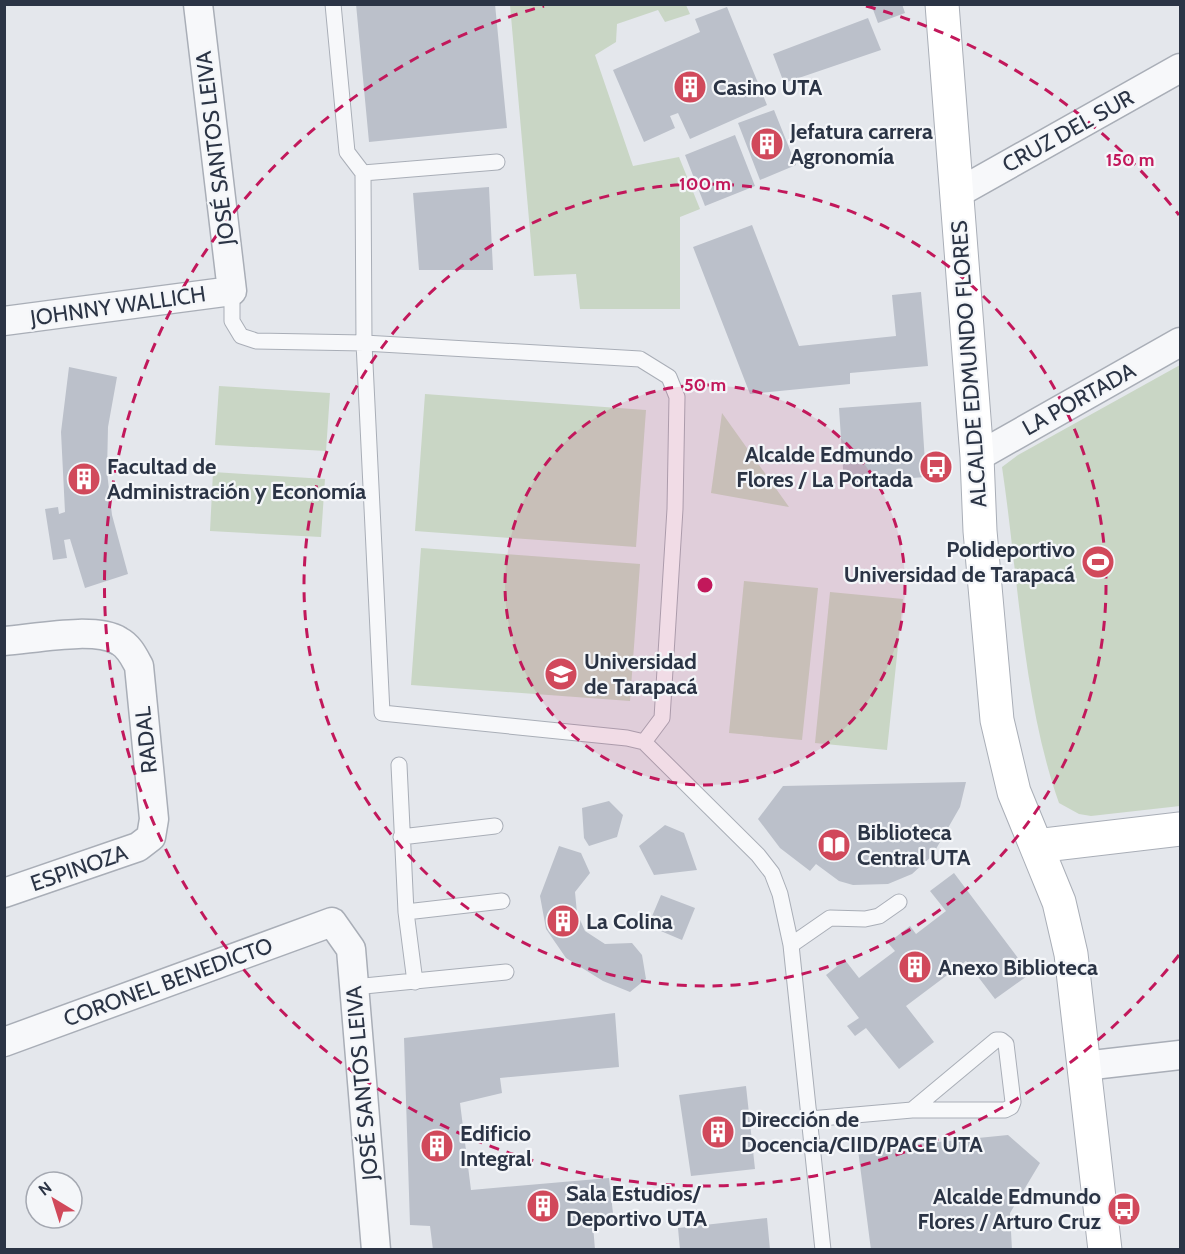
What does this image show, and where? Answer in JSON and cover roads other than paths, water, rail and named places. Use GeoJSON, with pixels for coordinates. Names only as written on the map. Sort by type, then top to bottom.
{"type":"FeatureCollection","features":[{"type":"Feature","properties":{"kind":"street","name":"JOSÉ SANTOS LEIVA"},"geometry":{"type":"LineString","coordinates":[[198,4],[232,291]]}},
{"type":"Feature","properties":{"kind":"street","name":"ALCALDE EDMUNDO FLORES"},"geometry":{"type":"LineString","coordinates":[[942,4],[977,457],[980,531],[997,720],[1014,792],[1055,892],[1065,928],[1084,1066],[1105,1250]]}},
{"type":"Feature","properties":{"kind":"street","name":"CRUZ DEL SUR"},"geometry":{"type":"LineString","coordinates":[[956,194],[1180,68]]}},
{"type":"Feature","properties":{"kind":"street","name":"JOHNNY WALLICH"},"geometry":{"type":"LineString","coordinates":[[5,316],[232,291]]}},
{"type":"Feature","properties":{"kind":"street","name":"LA PORTADA"},"geometry":{"type":"LineString","coordinates":[[977,457],[1180,342]]}},
{"type":"Feature","properties":{"kind":"street","name":"RADAL"},"geometry":{"type":"LineString","coordinates":[[4,641],[100,634],[119,640],[127,647],[139,666],[154,819],[151,837]]}},
{"type":"Feature","properties":{"kind":"street"},"geometry":{"type":"LineString","coordinates":[[1036,846],[1180,829]]}},
{"type":"Feature","properties":{"kind":"street","name":"ESPINOZA"},"geometry":{"type":"LineString","coordinates":[[4,893],[138,848],[151,837]]}},
{"type":"Feature","properties":{"kind":"street","name":"JOSÉ SANTOS LEIVA"},"geometry":{"type":"LineString","coordinates":[[332,922],[351,949],[376,1250]]}},
{"type":"Feature","properties":{"kind":"street","name":"CORONEL BENEDICTO"},"geometry":{"type":"LineString","coordinates":[[4,1042],[332,922]]}},
{"type":"Feature","properties":{"kind":"street"},"geometry":{"type":"LineString","coordinates":[[1084,1066],[1180,1055]]}},
{"type":"Feature","properties":{"kind":"lane"},"geometry":{"type":"LineString","coordinates":[[333,4],[347,152],[363,173],[364,343],[382,713],[627,738],[644,742],[772,873],[780,894],[791,945],[823,1250]]}},
{"type":"Feature","properties":{"kind":"lane"},"geometry":{"type":"LineString","coordinates":[[363,173],[497,162]]}},
{"type":"Feature","properties":{"kind":"lane"},"geometry":{"type":"LineString","coordinates":[[232,291],[232,321],[241,336],[256,341],[364,343],[640,358],[669,377],[677,397],[677,442],[662,718],[644,742]]}},
{"type":"Feature","properties":{"kind":"lane"},"geometry":{"type":"LineString","coordinates":[[399,765],[406,912],[415,982]]}},
{"type":"Feature","properties":{"kind":"lane"},"geometry":{"type":"LineString","coordinates":[[401,837],[495,826]]}},
{"type":"Feature","properties":{"kind":"lane"},"geometry":{"type":"LineString","coordinates":[[406,912],[502,901]]}},
{"type":"Feature","properties":{"kind":"lane"},"geometry":{"type":"LineString","coordinates":[[791,945],[830,918],[865,920],[879,916],[899,902]]}},
{"type":"Feature","properties":{"kind":"lane"},"geometry":{"type":"LineString","coordinates":[[354,987],[506,972]]}},
{"type":"Feature","properties":{"kind":"lane"},"geometry":{"type":"LineString","coordinates":[[810,1119],[912,1110],[1005,1110],[1011,1107],[1013,1102],[1006,1044],[1001,1040],[996,1040],[912,1110]]}},
{"type":"Feature","properties":{"kind":"place","name":"Casino UTA"},"geometry":{"type":"Point","coordinates":[690,87]}},
{"type":"Feature","properties":{"kind":"place","name":"Jefatura carrera Agronomía"},"geometry":{"type":"Point","coordinates":[767,144]}},
{"type":"Feature","properties":{"kind":"place","name":"Alcalde Edmundo Flores / La Portada"},"geometry":{"type":"Point","coordinates":[936,467]}},
{"type":"Feature","properties":{"kind":"place","name":"Facultad de Administración y Economía"},"geometry":{"type":"Point","coordinates":[84,479]}},
{"type":"Feature","properties":{"kind":"place","name":"Polideportivo Universidad de Tarapacá"},"geometry":{"type":"Point","coordinates":[1098,562]}},
{"type":"Feature","properties":{"kind":"place","name":"Universidad de Tarapacá"},"geometry":{"type":"Point","coordinates":[561,674]}},
{"type":"Feature","properties":{"kind":"place","name":"Biblioteca Central UTA"},"geometry":{"type":"Point","coordinates":[834,845]}},
{"type":"Feature","properties":{"kind":"place","name":"La Colina"},"geometry":{"type":"Point","coordinates":[563,921]}},
{"type":"Feature","properties":{"kind":"place","name":"Anexo Biblioteca"},"geometry":{"type":"Point","coordinates":[915,967]}},
{"type":"Feature","properties":{"kind":"place","name":"Dirección de Docencia/CIID/PACE UTA"},"geometry":{"type":"Point","coordinates":[718,1132]}},
{"type":"Feature","properties":{"kind":"place","name":"Edificio Integral"},"geometry":{"type":"Point","coordinates":[437,1146]}},
{"type":"Feature","properties":{"kind":"place","name":"Sala Estudios/ Deportivo UTA"},"geometry":{"type":"Point","coordinates":[543,1206]}},
{"type":"Feature","properties":{"kind":"place","name":"Alcalde Edmundo Flores / Arturo Cruz"},"geometry":{"type":"Point","coordinates":[1124,1209]}}]}
